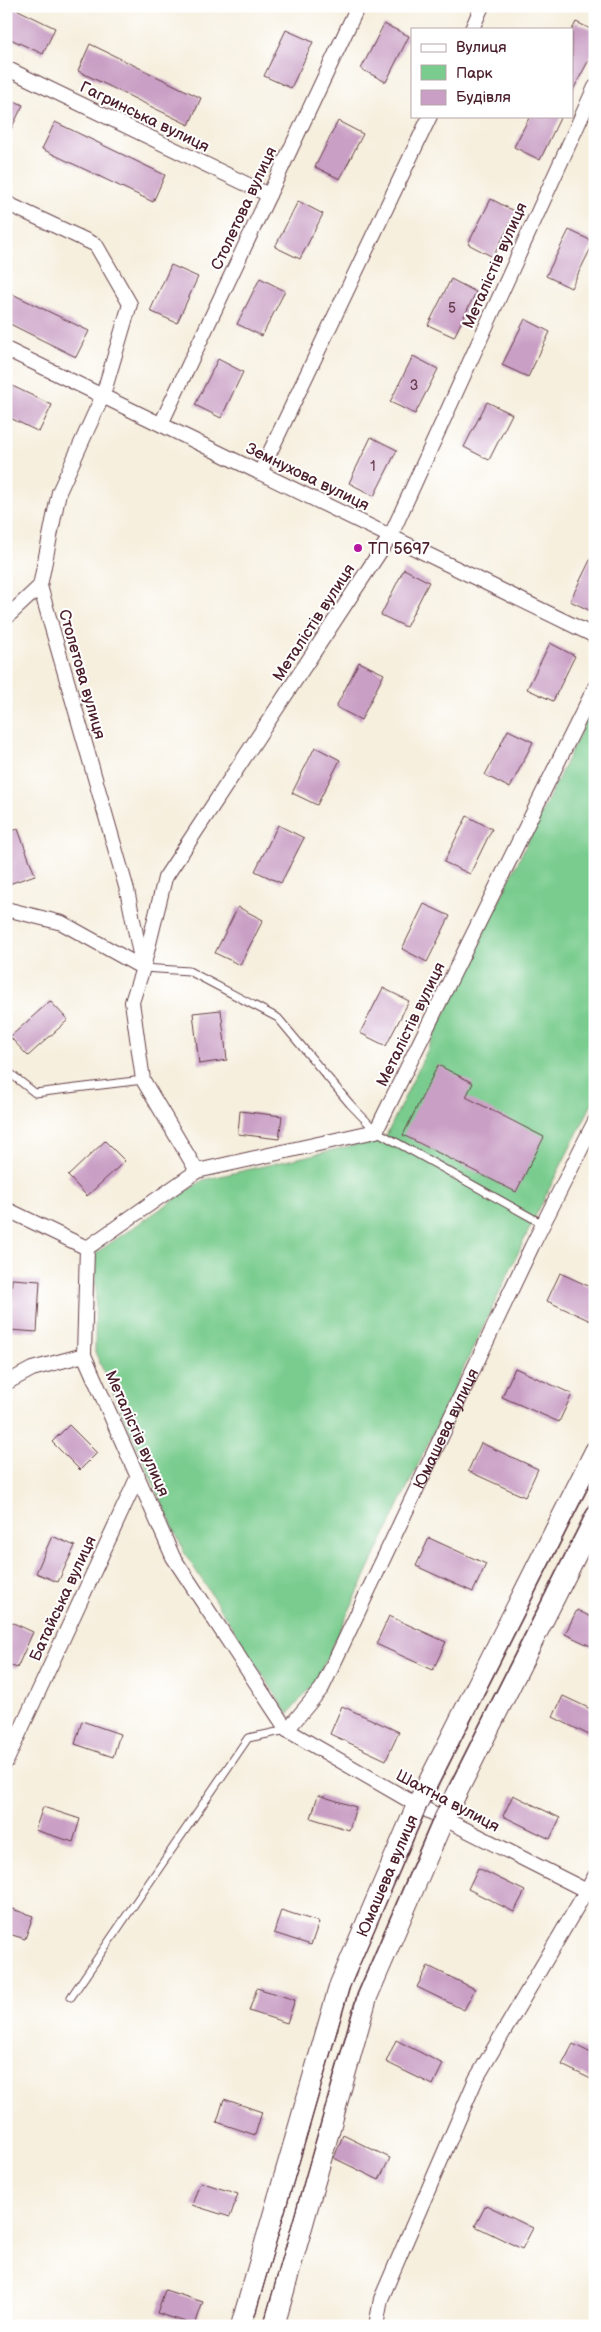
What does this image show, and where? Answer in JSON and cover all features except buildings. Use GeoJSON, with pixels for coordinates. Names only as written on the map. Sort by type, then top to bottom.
{"type":"FeatureCollection","features":[{"type":"Feature","properties":{"kind":"main road","name":"Юмашева вулиця"},"geometry":{"type":"LineString","coordinates":[[241,2326],[340,1984],[417,1805],[595,1451]]}},
{"type":"Feature","properties":{"kind":"main road","name":"Юмашева вулиця"},"geometry":{"type":"LineString","coordinates":[[274,2326],[367,1997],[444,1818],[595,1517]]}},
{"type":"Feature","properties":{"kind":"street","name":"Столетова вулиця"},"geometry":{"type":"LineString","coordinates":[[161,424],[358,6]]}},
{"type":"Feature","properties":{"kind":"street"},"geometry":{"type":"LineString","coordinates":[[472,28],[482,6]]}},
{"type":"Feature","properties":{"kind":"street","name":"Гагринська вулиця"},"geometry":{"type":"LineString","coordinates":[[6,68],[269,195]]}},
{"type":"Feature","properties":{"kind":"street","name":"Металістів вулиця"},"geometry":{"type":"LineString","coordinates":[[198,1171],[143,1080],[132,1002],[143,968],[165,878],[391,535],[590,108],[595,88]]}},
{"type":"Feature","properties":{"kind":"street"},"geometry":{"type":"LineString","coordinates":[[260,473],[429,118]]}},
{"type":"Feature","properties":{"kind":"street","name":"Столетова вулиця"},"geometry":{"type":"LineString","coordinates":[[6,203],[96,245],[130,304],[103,395],[59,492],[40,586],[127,890],[143,968]]}},
{"type":"Feature","properties":{"kind":"street","name":"Земнухова вулиця"},"geometry":{"type":"LineString","coordinates":[[6,349],[595,636]]}},
{"type":"Feature","properties":{"kind":"street"},"geometry":{"type":"LineString","coordinates":[[6,618],[40,586]]}},
{"type":"Feature","properties":{"kind":"street","name":"Металістів вулиця"},"geometry":{"type":"LineString","coordinates":[[376,1131],[595,687]]}},
{"type":"Feature","properties":{"kind":"street"},"geometry":{"type":"LineString","coordinates":[[6,909],[62,923],[143,968]]}},
{"type":"Feature","properties":{"kind":"street","name":"Юмашева вулиця"},"geometry":{"type":"LineString","coordinates":[[287,1730],[322,1688],[543,1224],[595,1121]]}},
{"type":"Feature","properties":{"kind":"street"},"geometry":{"type":"LineString","coordinates":[[6,1209],[87,1248],[198,1171],[376,1131]]}},
{"type":"Feature","properties":{"kind":"street","name":"Металістів вулиця"},"geometry":{"type":"LineString","coordinates":[[87,1248],[84,1355],[173,1557],[287,1730]]}},
{"type":"Feature","properties":{"kind":"street"},"geometry":{"type":"LineString","coordinates":[[6,1383],[32,1369],[84,1355]]}},
{"type":"Feature","properties":{"kind":"street","name":"Батайська вулиця"},"geometry":{"type":"LineString","coordinates":[[6,1762],[138,1476]]}},
{"type":"Feature","properties":{"kind":"street","name":"Шахтна вулиця"},"geometry":{"type":"LineString","coordinates":[[287,1730],[417,1805],[591,1893]]}},
{"type":"Feature","properties":{"kind":"street"},"geometry":{"type":"LineString","coordinates":[[376,2326],[381,2299],[476,2079],[591,1893],[595,1876]]}},
{"type":"Feature","properties":{"kind":"lane"},"geometry":{"type":"LineString","coordinates":[[143,968],[188,971],[278,1018],[350,1104],[376,1131],[543,1224]]}},
{"type":"Feature","properties":{"kind":"lane"},"geometry":{"type":"LineString","coordinates":[[6,1070],[35,1093],[143,1080]]}},
{"type":"Feature","properties":{"kind":"lane"},"geometry":{"type":"LineString","coordinates":[[71,1997],[248,1738],[287,1730]]}},
{"type":"Feature","properties":{"kind":"green space"},"geometry":{"type":"Polygon","coordinates":[[[595,702],[595,1098],[534,1219],[316,1681],[288,1714],[184,1552],[95,1352],[96,1253],[203,1180],[385,1138],[595,702]]]}},
{"type":"Feature","properties":{"kind":"tram line"},"geometry":{"type":"LineString","coordinates":[[252,2326],[349,1989],[426,1809],[595,1473]]}},
{"type":"Feature","properties":{"kind":"tram line"},"geometry":{"type":"LineString","coordinates":[[263,2326],[358,1993],[435,1814],[595,1495]]}},
{"type":"Feature","properties":{"kind":"place","name":"ТП 5697"},"geometry":{"type":"Point","coordinates":[358,548]}}]}
